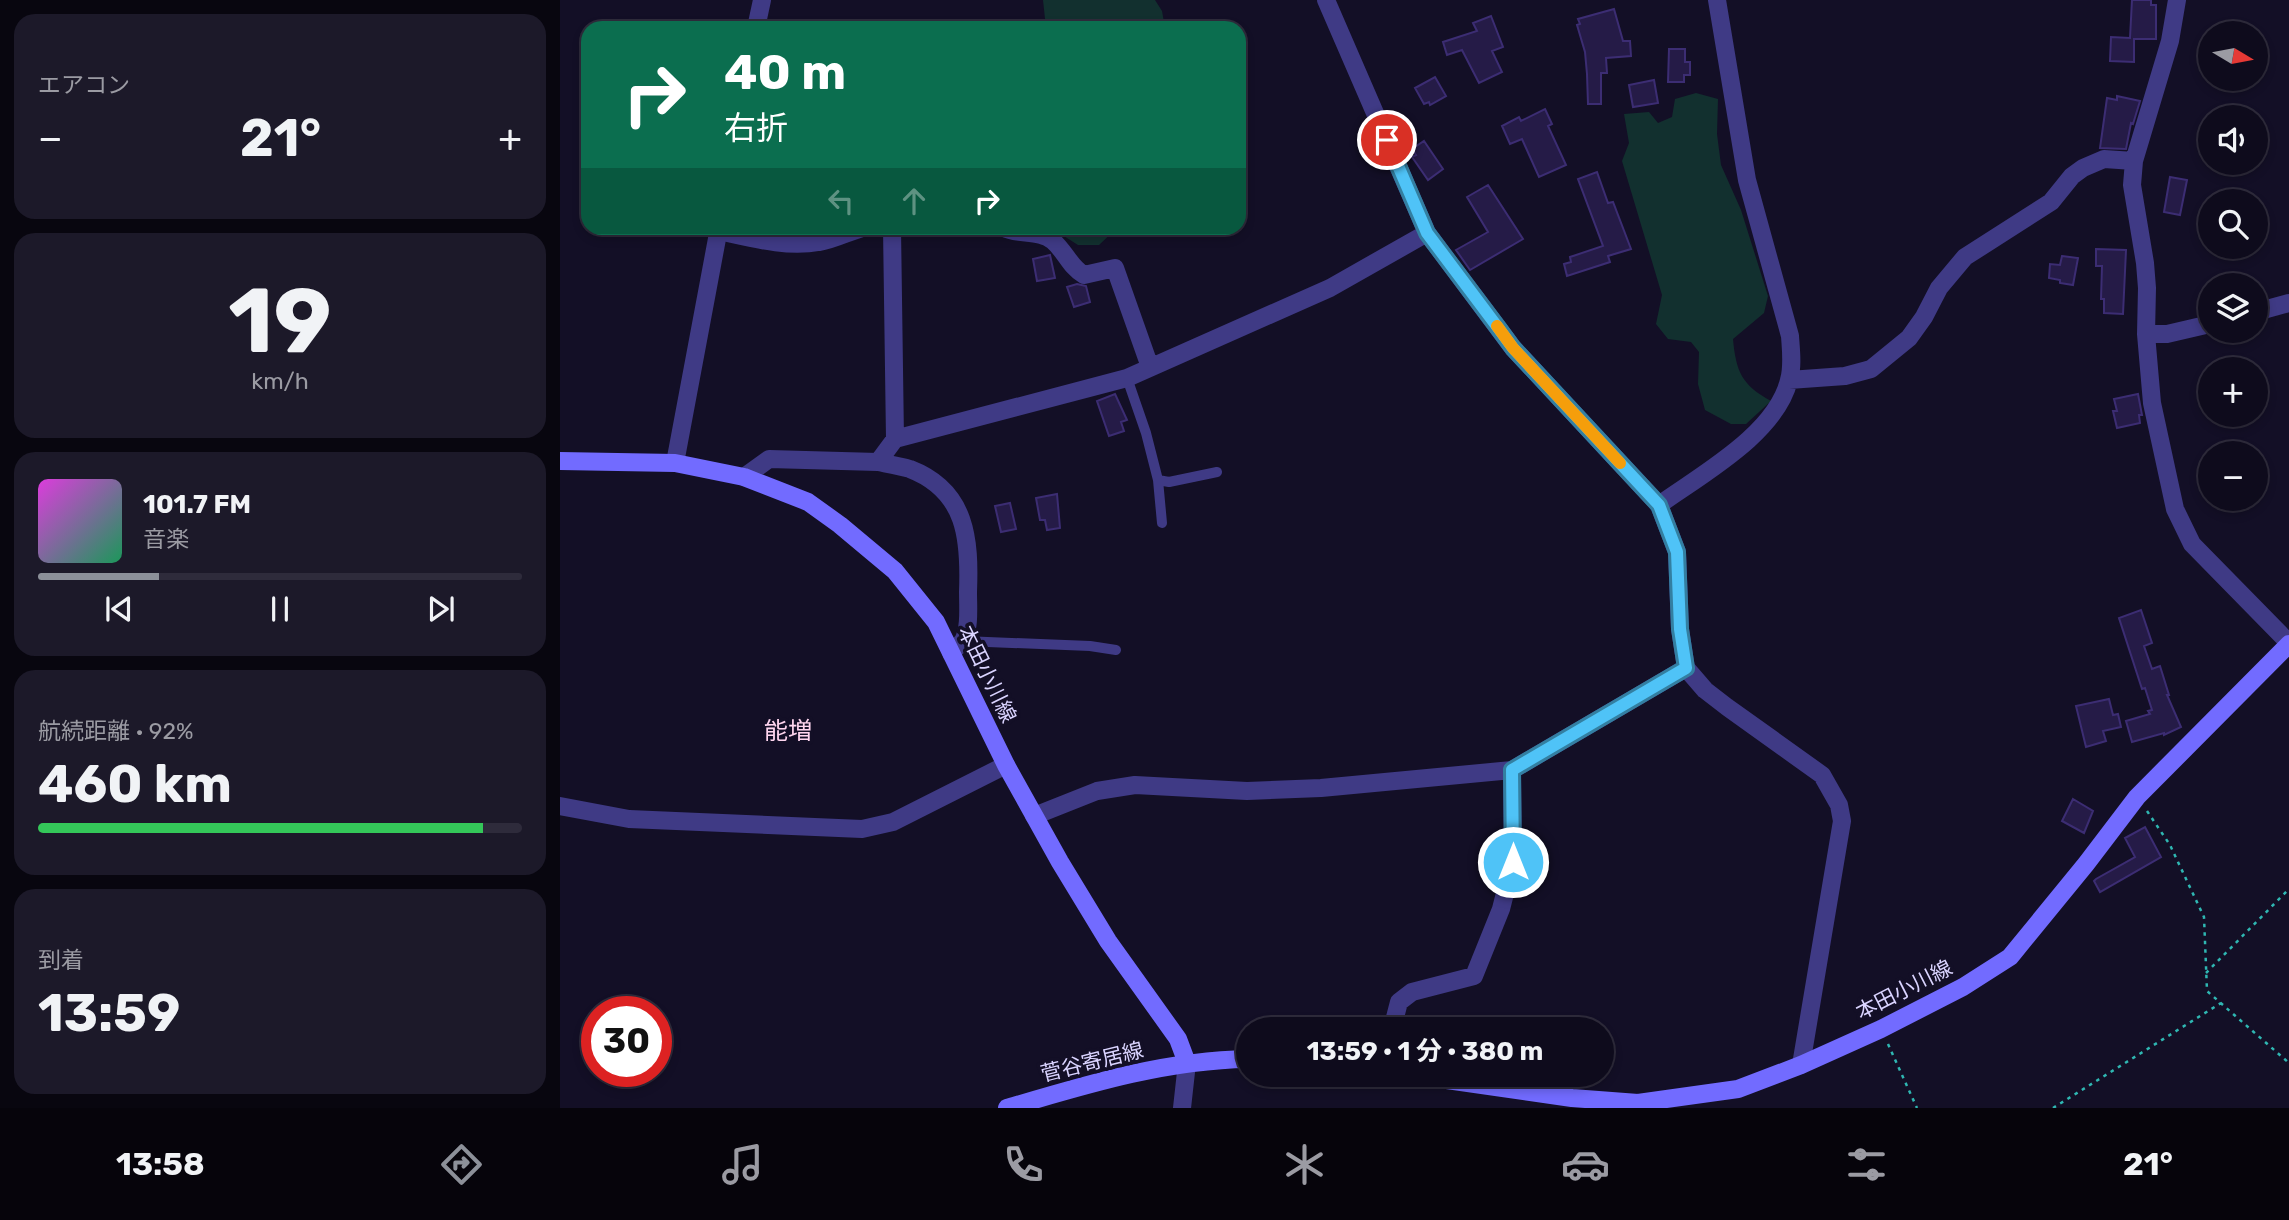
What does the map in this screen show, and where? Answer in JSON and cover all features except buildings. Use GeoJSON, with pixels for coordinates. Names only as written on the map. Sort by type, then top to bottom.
{"type":"FeatureCollection","features":[{"type":"Feature","properties":{"kind":"main road","name":"本田小川線"},"geometry":{"type":"LineString","coordinates":[[560,461],[675,463],[744,477],[808,502],[895,571],[957,647],[1006,765],[1034,816],[1108,941],[1178,1039],[1187,1063]]}},
{"type":"Feature","properties":{"kind":"main road","name":"本田小川線"},"geometry":{"type":"LineString","coordinates":[[1495,1087],[1638,1105],[1738,1089],[1801,1065],[1881,1029],[1963,987],[2010,957],[2137,797],[2289,644]]}},
{"type":"Feature","properties":{"kind":"main road"},"geometry":{"type":"LineString","coordinates":[[1187,1063],[1236,1060]]}},
{"type":"Feature","properties":{"kind":"main road","name":"菅谷寄居線"},"geometry":{"type":"LineString","coordinates":[[1007,1108],[1073,1088],[1187,1063]]}},
{"type":"Feature","properties":{"kind":"street"},"geometry":{"type":"LineString","coordinates":[[757,21],[761,0]]}},
{"type":"Feature","properties":{"kind":"street"},"geometry":{"type":"LineString","coordinates":[[1325,0],[1427,233],[1513,348],[1659,505],[1677,552],[1680,629],[1686,668],[1705,690],[1822,775],[1839,805],[1842,821],[1801,1065]]}},
{"type":"Feature","properties":{"kind":"street"},"geometry":{"type":"LineString","coordinates":[[1659,505],[1751,438],[1771,418],[1789,380],[1792,358],[1790,336],[1747,180],[1717,0]]}},
{"type":"Feature","properties":{"kind":"street"},"geometry":{"type":"LineString","coordinates":[[2177,0],[2170,41],[2134,161],[2132,185],[2147,288],[2146,334],[2152,403],[2175,509],[2192,544],[2289,644]]}},
{"type":"Feature","properties":{"kind":"street"},"geometry":{"type":"LineString","coordinates":[[1789,380],[1845,376],[1871,369],[1909,338],[1939,288],[1965,257],[2051,202],[2072,176],[2083,168],[2104,159],[2134,161]]}},
{"type":"Feature","properties":{"kind":"street"},"geometry":{"type":"LineString","coordinates":[[895,439],[1127,379],[1330,288],[1427,233]]}},
{"type":"Feature","properties":{"kind":"street"},"geometry":{"type":"LineString","coordinates":[[675,463],[718,235]]}},
{"type":"Feature","properties":{"kind":"street"},"geometry":{"type":"LineString","coordinates":[[740,235],[793,244],[820,242],[841,235]]}},
{"type":"Feature","properties":{"kind":"street"},"geometry":{"type":"LineString","coordinates":[[878,462],[895,439],[892,235]]}},
{"type":"Feature","properties":{"kind":"street"},"geometry":{"type":"LineString","coordinates":[[1042,235],[1053,241],[1084,275],[1115,268],[1150,367]]}},
{"type":"Feature","properties":{"kind":"street"},"geometry":{"type":"LineString","coordinates":[[2268,309],[2289,303]]}},
{"type":"Feature","properties":{"kind":"street"},"geometry":{"type":"LineString","coordinates":[[2146,334],[2167,334],[2198,327]]}},
{"type":"Feature","properties":{"kind":"street"},"geometry":{"type":"LineString","coordinates":[[744,477],[769,459],[878,462],[910,469],[933,482],[954,503],[965,527],[970,551],[968,617],[957,647]]}},
{"type":"Feature","properties":{"kind":"street"},"geometry":{"type":"LineString","coordinates":[[1034,816],[1097,791],[1135,786],[1247,791],[1309,789],[1512,770],[1686,668]]}},
{"type":"Feature","properties":{"kind":"street"},"geometry":{"type":"LineString","coordinates":[[560,806],[629,819],[862,829],[893,822],[1006,765]]}},
{"type":"Feature","properties":{"kind":"street"},"geometry":{"type":"LineString","coordinates":[[1395,1017],[1399,1003],[1412,992],[1474,976],[1501,909],[1513,862],[1512,770]]}},
{"type":"Feature","properties":{"kind":"street"},"geometry":{"type":"LineString","coordinates":[[1182,1108],[1187,1063]]}},
{"type":"Feature","properties":{"kind":"lane"},"geometry":{"type":"LineString","coordinates":[[1127,379],[1146,433],[1157,480],[1162,523]]}},
{"type":"Feature","properties":{"kind":"lane"},"geometry":{"type":"LineString","coordinates":[[1157,480],[1169,482],[1217,472]]}},
{"type":"Feature","properties":{"kind":"lane"},"geometry":{"type":"LineString","coordinates":[[957,647],[1090,646],[1116,650]]}},
{"type":"Feature","properties":{"kind":"path"},"geometry":{"type":"LineString","coordinates":[[2137,797],[2170,845],[2204,917],[2207,990],[2289,1063]]}},
{"type":"Feature","properties":{"kind":"path"},"geometry":{"type":"LineString","coordinates":[[2206,973],[2289,889]]}},
{"type":"Feature","properties":{"kind":"path"},"geometry":{"type":"LineString","coordinates":[[2053,1108],[2221,1003]]}},
{"type":"Feature","properties":{"kind":"path"},"geometry":{"type":"LineString","coordinates":[[1881,1029],[1917,1108]]}},
{"type":"Feature","properties":{"kind":"green space"},"geometry":{"type":"Polygon","coordinates":[[[1043,0],[1155,0],[1162,11],[1164,21],[1045,21],[1043,0]]]}},
{"type":"Feature","properties":{"kind":"green space"},"geometry":{"type":"Polygon","coordinates":[[[1696,93],[1718,99],[1717,134],[1721,165],[1741,210],[1768,296],[1764,313],[1733,339],[1742,376],[1753,389],[1771,401],[1746,424],[1731,424],[1705,410],[1698,384],[1699,352],[1691,342],[1668,339],[1656,324],[1662,295],[1622,161],[1629,143],[1624,114],[1649,112],[1658,123],[1672,117],[1675,99],[1696,93]]]}},
{"type":"Feature","properties":{"kind":"green space"},"geometry":{"type":"Polygon","coordinates":[[[1062,235],[1110,235],[1099,245],[1078,245],[1062,235]]]}},
{"type":"Feature","properties":{"kind":"slow traffic"},"geometry":{"type":"LineString","coordinates":[[1497,326],[1513,348],[1620,463]]}},
{"type":"Feature","properties":{"kind":"district","name":"能増"},"geometry":{"type":"Point","coordinates":[788,731]}},
{"type":"Feature","properties":{"kind":"route"},"geometry":{"type":"LineString","coordinates":[[1387,140],[1427,233],[1513,348],[1659,505],[1671,530],[1677,552],[1680,629],[1686,668],[1512,770],[1513,862]]}}]}
